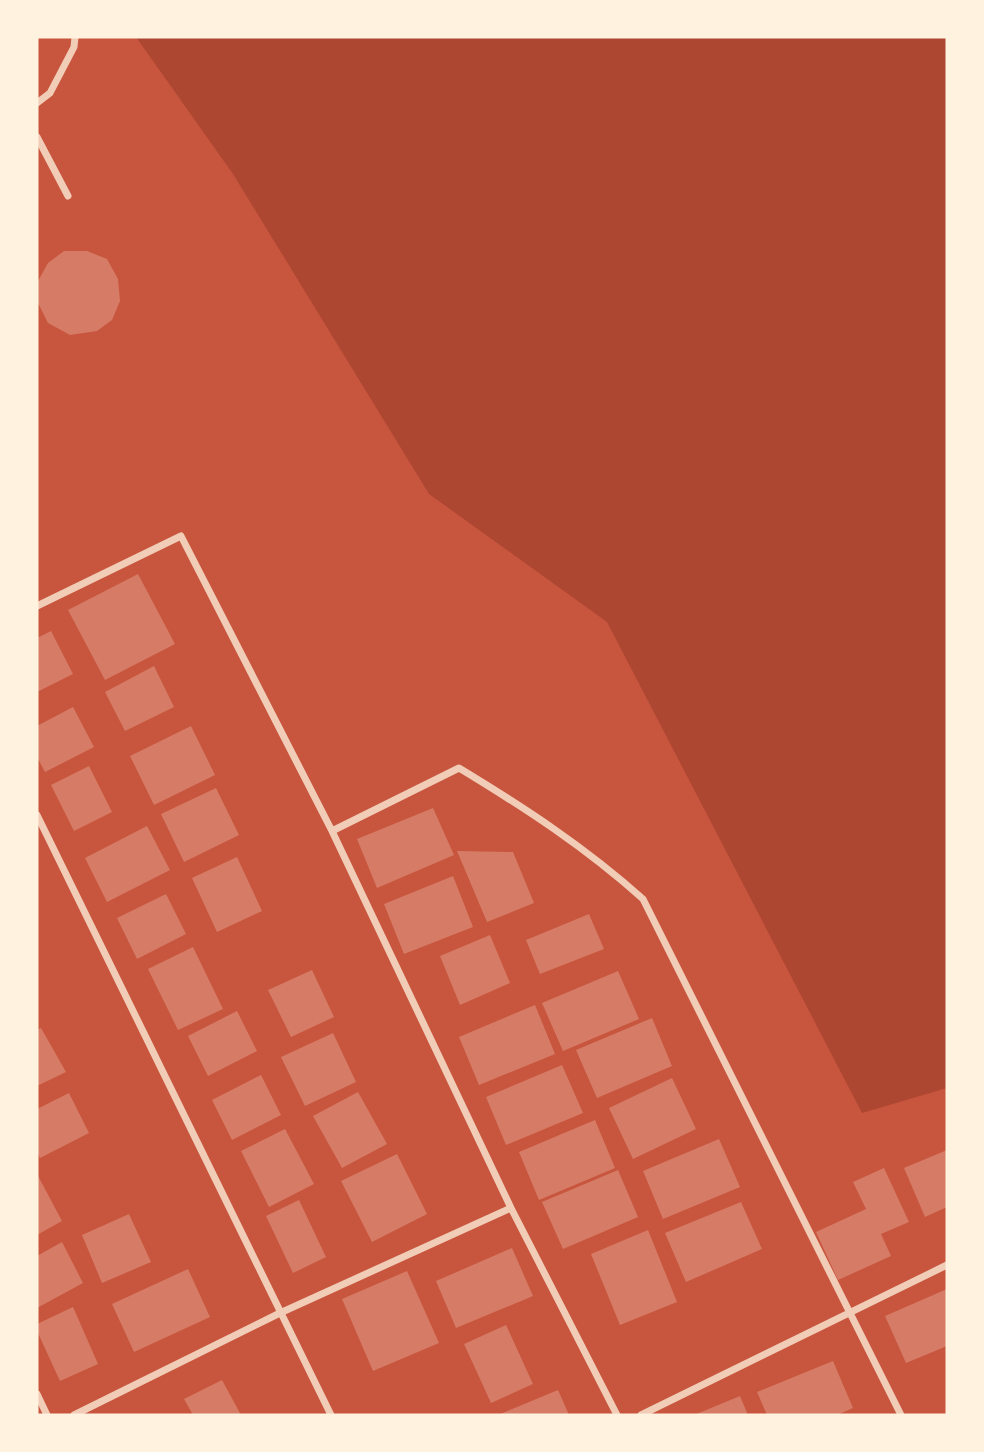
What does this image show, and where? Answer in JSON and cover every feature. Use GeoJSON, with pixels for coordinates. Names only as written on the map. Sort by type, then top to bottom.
{"type":"FeatureCollection","features":[{"type":"Feature","properties":{"kind":"street"},"geometry":{"type":"LineString","coordinates":[[37,103],[50,93],[74,47],[75,37]]}},
{"type":"Feature","properties":{"kind":"street"},"geometry":{"type":"LineString","coordinates":[[37,137],[68,196]]}},
{"type":"Feature","properties":{"kind":"street"},"geometry":{"type":"LineString","coordinates":[[37,606],[181,536],[332,831],[511,1208],[617,1415]]}},
{"type":"Feature","properties":{"kind":"street"},"geometry":{"type":"LineString","coordinates":[[332,831],[458,768],[524,807],[558,831],[603,863],[643,899],[901,1415]]}},
{"type":"Feature","properties":{"kind":"street"},"geometry":{"type":"LineString","coordinates":[[37,815],[331,1415]]}},
{"type":"Feature","properties":{"kind":"street"},"geometry":{"type":"LineString","coordinates":[[74,1415],[280,1313],[511,1208]]}},
{"type":"Feature","properties":{"kind":"street"},"geometry":{"type":"LineString","coordinates":[[641,1415],[947,1265]]}},
{"type":"Feature","properties":{"kind":"street"},"geometry":{"type":"LineString","coordinates":[[37,1394],[47,1415]]}},
{"type":"Feature","properties":{"kind":"shaded area"},"geometry":{"type":"Polygon","coordinates":[[[136,37],[947,37],[947,1088],[862,1113],[607,622],[429,494],[233,174],[136,37]]]}},
{"type":"Feature","properties":{"kind":"building"},"geometry":{"type":"Polygon","coordinates":[[[64,251],[87,251],[107,259],[118,279],[120,301],[112,320],[97,331],[70,335],[48,323],[38,303],[38,281],[48,263],[64,251]]]}},
{"type":"Feature","properties":{"kind":"building"},"geometry":{"type":"Polygon","coordinates":[[[138,574],[175,644],[105,680],[68,610],[138,574]]]}},
{"type":"Feature","properties":{"kind":"building"},"geometry":{"type":"Polygon","coordinates":[[[51,631],[73,674],[37,692],[37,638],[51,631]]]}},
{"type":"Feature","properties":{"kind":"building"},"geometry":{"type":"Polygon","coordinates":[[[154,666],[174,707],[125,731],[105,692],[154,666]]]}},
{"type":"Feature","properties":{"kind":"building"},"geometry":{"type":"Polygon","coordinates":[[[73,707],[94,747],[45,772],[37,757],[37,726],[73,707]]]}},
{"type":"Feature","properties":{"kind":"building"},"geometry":{"type":"Polygon","coordinates":[[[191,726],[215,775],[154,805],[130,756],[191,726]]]}},
{"type":"Feature","properties":{"kind":"building"},"geometry":{"type":"Polygon","coordinates":[[[89,766],[112,812],[74,831],[51,785],[89,766]]]}},
{"type":"Feature","properties":{"kind":"building"},"geometry":{"type":"Polygon","coordinates":[[[216,788],[239,835],[184,862],[161,814],[216,788]]]}},
{"type":"Feature","properties":{"kind":"building"},"geometry":{"type":"Polygon","coordinates":[[[433,808],[454,855],[377,888],[357,839],[433,808]]]}},
{"type":"Feature","properties":{"kind":"building"},"geometry":{"type":"Polygon","coordinates":[[[147,826],[170,870],[107,902],[85,858],[147,826]]]}},
{"type":"Feature","properties":{"kind":"building"},"geometry":{"type":"Polygon","coordinates":[[[457,851],[513,852],[534,903],[487,922],[457,851]]]}},
{"type":"Feature","properties":{"kind":"building"},"geometry":{"type":"Polygon","coordinates":[[[237,857],[262,911],[217,932],[192,878],[237,857]]]}},
{"type":"Feature","properties":{"kind":"building"},"geometry":{"type":"Polygon","coordinates":[[[453,876],[473,927],[404,954],[384,904],[453,876]]]}},
{"type":"Feature","properties":{"kind":"building"},"geometry":{"type":"Polygon","coordinates":[[[166,894],[186,934],[137,959],[117,918],[166,894]]]}},
{"type":"Feature","properties":{"kind":"building"},"geometry":{"type":"Polygon","coordinates":[[[589,914],[604,949],[540,974],[526,940],[589,914]]]}},
{"type":"Feature","properties":{"kind":"building"},"geometry":{"type":"Polygon","coordinates":[[[490,935],[510,983],[460,1005],[440,956],[490,935]]]}},
{"type":"Feature","properties":{"kind":"building"},"geometry":{"type":"Polygon","coordinates":[[[193,947],[223,1009],[178,1030],[148,969],[193,947]]]}},
{"type":"Feature","properties":{"kind":"building"},"geometry":{"type":"Polygon","coordinates":[[[312,970],[334,1017],[291,1037],[268,990],[312,970]]]}},
{"type":"Feature","properties":{"kind":"building"},"geometry":{"type":"Polygon","coordinates":[[[618,971],[639,1019],[563,1051],[542,1003],[618,971]]]}},
{"type":"Feature","properties":{"kind":"building"},"geometry":{"type":"Polygon","coordinates":[[[535,1005],[555,1054],[479,1085],[459,1037],[535,1005]]]}},
{"type":"Feature","properties":{"kind":"building"},"geometry":{"type":"Polygon","coordinates":[[[237,1011],[257,1051],[208,1076],[188,1036],[237,1011]]]}},
{"type":"Feature","properties":{"kind":"building"},"geometry":{"type":"Polygon","coordinates":[[[652,1018],[672,1066],[597,1098],[576,1050],[652,1018]]]}},
{"type":"Feature","properties":{"kind":"building"},"geometry":{"type":"Polygon","coordinates":[[[41,1028],[66,1072],[37,1086],[37,1030],[41,1028]]]}},
{"type":"Feature","properties":{"kind":"building"},"geometry":{"type":"Polygon","coordinates":[[[333,1033],[356,1082],[305,1106],[281,1057],[333,1033]]]}},
{"type":"Feature","properties":{"kind":"building"},"geometry":{"type":"Polygon","coordinates":[[[562,1065],[583,1113],[506,1145],[486,1097],[562,1065]]]}},
{"type":"Feature","properties":{"kind":"building"},"geometry":{"type":"Polygon","coordinates":[[[261,1075],[281,1115],[232,1140],[212,1100],[261,1075]]]}},
{"type":"Feature","properties":{"kind":"building"},"geometry":{"type":"Polygon","coordinates":[[[672,1078],[696,1129],[633,1159],[609,1108],[672,1078]]]}},
{"type":"Feature","properties":{"kind":"building"},"geometry":{"type":"Polygon","coordinates":[[[358,1092],[387,1144],[342,1168],[313,1116],[358,1092]]]}},
{"type":"Feature","properties":{"kind":"building"},"geometry":{"type":"Polygon","coordinates":[[[69,1093],[89,1133],[40,1158],[37,1152],[37,1109],[69,1093]]]}},
{"type":"Feature","properties":{"kind":"building"},"geometry":{"type":"Polygon","coordinates":[[[595,1120],[615,1168],[539,1200],[519,1152],[595,1120]]]}},
{"type":"Feature","properties":{"kind":"building"},"geometry":{"type":"Polygon","coordinates":[[[285,1129],[314,1184],[269,1207],[241,1151],[285,1129]]]}},
{"type":"Feature","properties":{"kind":"building"},"geometry":{"type":"Polygon","coordinates":[[[719,1139],[740,1187],[663,1219],[643,1171],[719,1139]]]}},
{"type":"Feature","properties":{"kind":"building"},"geometry":{"type":"Polygon","coordinates":[[[947,1150],[947,1207],[925,1217],[904,1168],[947,1150]]]}},
{"type":"Feature","properties":{"kind":"building"},"geometry":{"type":"Polygon","coordinates":[[[397,1154],[427,1214],[372,1242],[341,1181],[397,1154]]]}},
{"type":"Feature","properties":{"kind":"building"},"geometry":{"type":"Polygon","coordinates":[[[884,1168],[909,1222],[881,1234],[891,1256],[838,1280],[816,1232],[866,1209],[853,1182],[884,1168]]]}},
{"type":"Feature","properties":{"kind":"building"},"geometry":{"type":"Polygon","coordinates":[[[618,1170],[638,1217],[563,1249],[542,1202],[618,1170]]]}},
{"type":"Feature","properties":{"kind":"building"},"geometry":{"type":"Polygon","coordinates":[[[37,1174],[62,1221],[37,1235],[37,1174]]]}},
{"type":"Feature","properties":{"kind":"building"},"geometry":{"type":"Polygon","coordinates":[[[299,1200],[326,1257],[293,1273],[266,1216],[299,1200]]]}},
{"type":"Feature","properties":{"kind":"building"},"geometry":{"type":"Polygon","coordinates":[[[741,1202],[762,1249],[686,1282],[665,1233],[741,1202]]]}},
{"type":"Feature","properties":{"kind":"building"},"geometry":{"type":"Polygon","coordinates":[[[129,1214],[151,1262],[102,1283],[82,1235],[129,1214]]]}},
{"type":"Feature","properties":{"kind":"building"},"geometry":{"type":"Polygon","coordinates":[[[648,1230],[677,1302],[620,1325],[591,1254],[648,1230]]]}},
{"type":"Feature","properties":{"kind":"building"},"geometry":{"type":"Polygon","coordinates":[[[62,1242],[83,1283],[37,1308],[37,1256],[62,1242]]]}},
{"type":"Feature","properties":{"kind":"building"},"geometry":{"type":"Polygon","coordinates":[[[512,1248],[533,1296],[456,1328],[436,1281],[512,1248]]]}},
{"type":"Feature","properties":{"kind":"building"},"geometry":{"type":"Polygon","coordinates":[[[188,1269],[210,1317],[134,1352],[112,1304],[188,1269]]]}},
{"type":"Feature","properties":{"kind":"building"},"geometry":{"type":"Polygon","coordinates":[[[407,1271],[439,1343],[373,1371],[342,1299],[407,1271]]]}},
{"type":"Feature","properties":{"kind":"building"},"geometry":{"type":"Polygon","coordinates":[[[947,1289],[947,1346],[906,1363],[885,1316],[947,1289]]]}},
{"type":"Feature","properties":{"kind":"building"},"geometry":{"type":"Polygon","coordinates":[[[73,1307],[98,1364],[60,1381],[37,1331],[37,1324],[73,1307]]]}},
{"type":"Feature","properties":{"kind":"building"},"geometry":{"type":"Polygon","coordinates":[[[506,1325],[533,1384],[491,1403],[464,1344],[506,1325]]]}},
{"type":"Feature","properties":{"kind":"building"},"geometry":{"type":"Polygon","coordinates":[[[833,1361],[853,1408],[837,1415],[767,1415],[757,1392],[833,1361]]]}},
{"type":"Feature","properties":{"kind":"building"},"geometry":{"type":"Polygon","coordinates":[[[222,1380],[241,1415],[193,1415],[184,1399],[222,1380]]]}},
{"type":"Feature","properties":{"kind":"building"},"geometry":{"type":"Polygon","coordinates":[[[558,1390],[569,1415],[498,1415],[558,1390]]]}},
{"type":"Feature","properties":{"kind":"building"},"geometry":{"type":"Polygon","coordinates":[[[740,1396],[748,1415],[694,1415],[740,1396]]]}}]}
